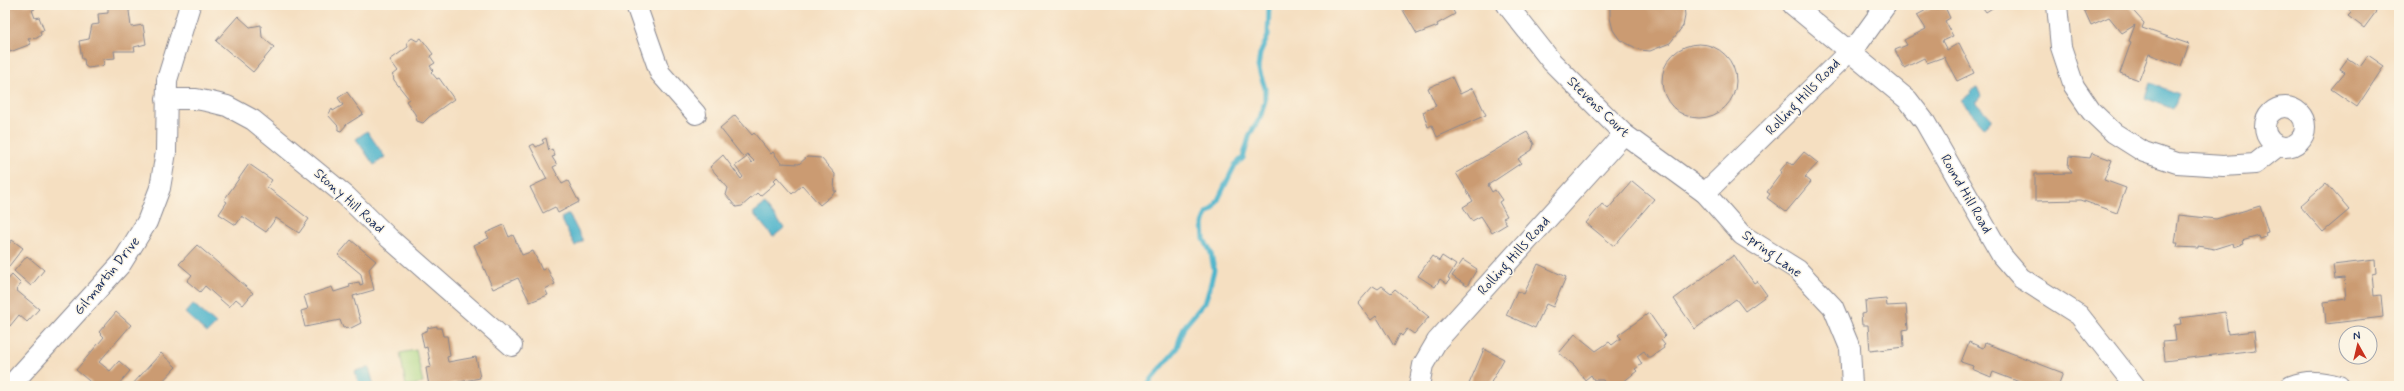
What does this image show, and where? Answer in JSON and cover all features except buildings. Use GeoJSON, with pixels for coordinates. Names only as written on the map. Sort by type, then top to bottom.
{"type":"FeatureCollection","features":[{"type":"Feature","properties":{"kind":"street","name":"Gilmartin Drive"},"geometry":{"type":"LineString","coordinates":[[10,386],[120,264],[147,222],[160,188],[164,164],[167,136],[166,99],[170,64],[190,5]]}},
{"type":"Feature","properties":{"kind":"street"},"geometry":{"type":"LineString","coordinates":[[636,5],[660,73],[696,114]]}},
{"type":"Feature","properties":{"kind":"street","name":"Stevens Court"},"geometry":{"type":"LineString","coordinates":[[1507,5],[1552,62],[1624,134],[1705,193]]}},
{"type":"Feature","properties":{"kind":"street","name":"Round Hill Road"},"geometry":{"type":"LineString","coordinates":[[1793,5],[1908,100],[1925,122],[2002,256],[2021,278],[2079,315],[2135,386]]}},
{"type":"Feature","properties":{"kind":"street","name":"Rolling Hills Road"},"geometry":{"type":"LineString","coordinates":[[1705,193],[1775,126],[1848,51],[1860,41],[1886,5]]}},
{"type":"Feature","properties":{"kind":"street"},"geometry":{"type":"LineString","coordinates":[[2057,5],[2061,47],[2074,86],[2091,111],[2120,137],[2144,152],[2177,163],[2222,166],[2256,164],[2278,146]]}},
{"type":"Feature","properties":{"kind":"street","name":"Stony Hill Road"},"geometry":{"type":"LineString","coordinates":[[166,99],[196,99],[211,102],[226,106],[253,120],[426,263],[512,346]]}},
{"type":"Feature","properties":{"kind":"street","name":"Rolling Hills Road"},"geometry":{"type":"LineString","coordinates":[[1419,386],[1423,365],[1437,341],[1624,134]]}},
{"type":"Feature","properties":{"kind":"street","name":"Spring Lane"},"geometry":{"type":"LineString","coordinates":[[1705,193],[1742,235],[1798,270],[1833,307],[1850,348],[1852,386]]}},
{"type":"Feature","properties":{"kind":"street"},"geometry":{"type":"LineString","coordinates":[[2291,386],[2304,381],[2323,382],[2338,386]]}},
{"type":"Feature","properties":{"kind":"green space"},"geometry":{"type":"Polygon","coordinates":[[[416,350],[423,383],[406,386],[400,353],[416,350]]]}},
{"type":"Feature","properties":{"kind":"water"},"geometry":{"type":"Polygon","coordinates":[[[2150,83],[2179,94],[2173,109],[2145,98],[2150,83]]]}},
{"type":"Feature","properties":{"kind":"water"},"geometry":{"type":"Polygon","coordinates":[[[1977,87],[1981,96],[1976,102],[1992,119],[1984,127],[1961,101],[1971,93],[1970,91],[1977,87]]]}},
{"type":"Feature","properties":{"kind":"water"},"geometry":{"type":"Polygon","coordinates":[[[367,131],[385,157],[374,165],[356,139],[367,131]]]}},
{"type":"Feature","properties":{"kind":"water"},"geometry":{"type":"Polygon","coordinates":[[[765,204],[784,228],[773,237],[753,213],[765,204]]]}},
{"type":"Feature","properties":{"kind":"water"},"geometry":{"type":"Polygon","coordinates":[[[569,214],[583,241],[575,246],[561,218],[569,214]]]}},
{"type":"Feature","properties":{"kind":"water"},"geometry":{"type":"Polygon","coordinates":[[[193,304],[216,324],[207,333],[185,313],[193,304]]]}},
{"type":"Feature","properties":{"kind":"water"},"geometry":{"type":"Polygon","coordinates":[[[369,367],[374,386],[359,386],[355,371],[369,367]]]}},
{"type":"Feature","properties":{"kind":"waterway"},"geometry":{"type":"LineString","coordinates":[[1146,386],[1176,350],[1184,327],[1205,302],[1209,290],[1214,270],[1211,253],[1204,239],[1203,224],[1207,214],[1214,208],[1235,165],[1243,158],[1250,134],[1260,118],[1265,101],[1265,88],[1258,67],[1260,54],[1268,36],[1269,5]]}}]}
